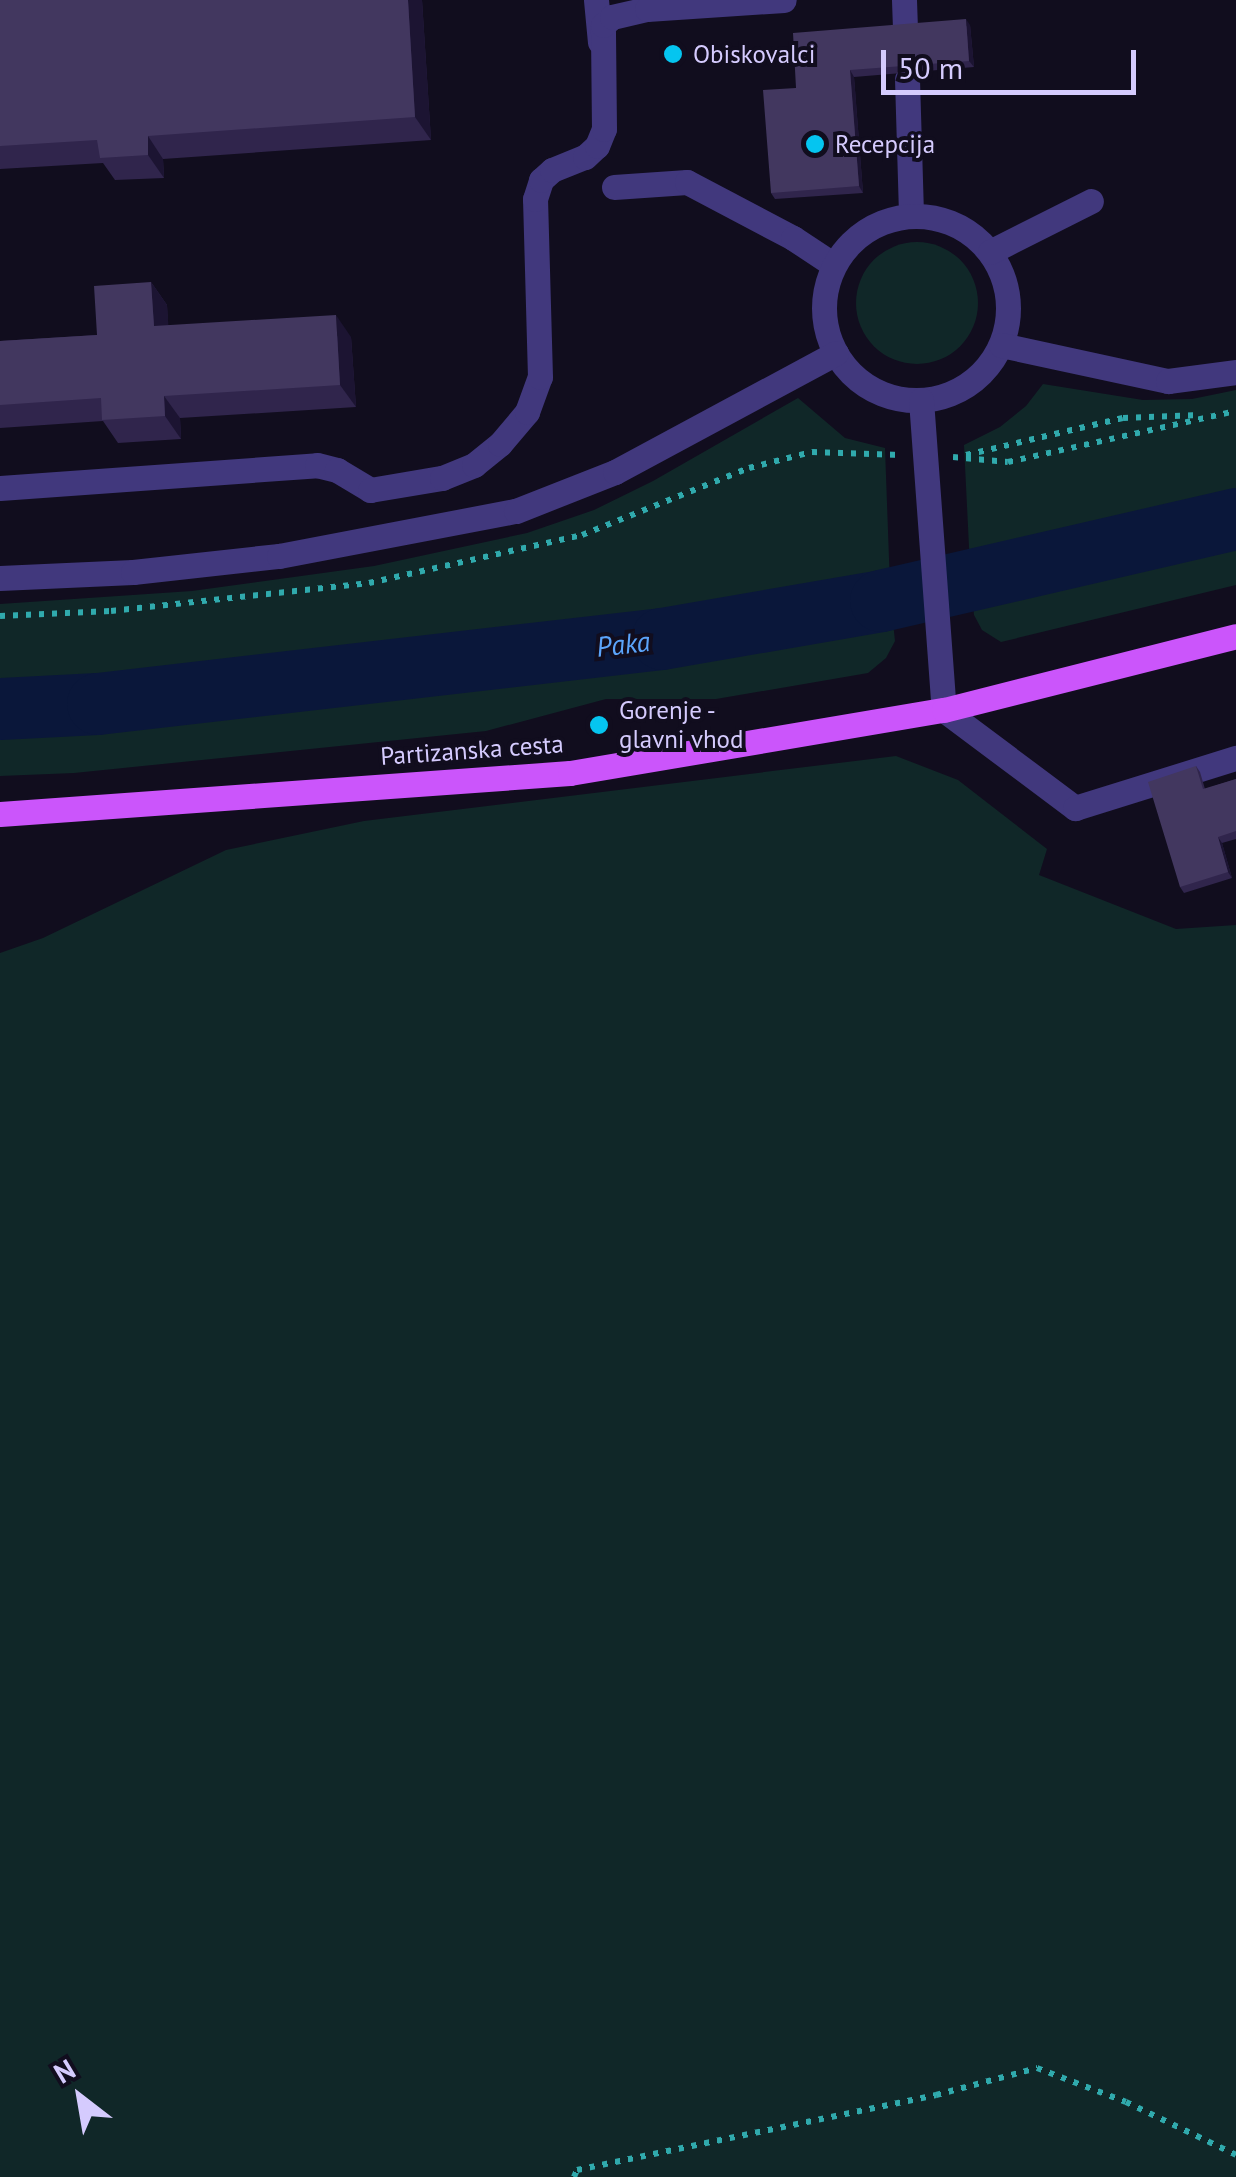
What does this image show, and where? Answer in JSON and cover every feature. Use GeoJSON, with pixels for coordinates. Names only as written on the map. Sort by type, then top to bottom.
{"type":"FeatureCollection","features":[{"type":"Feature","properties":{"kind":"main road","name":"Partizanska cesta"},"geometry":{"type":"LineString","coordinates":[[0,814],[570,773],[944,710],[1236,636]]}},
{"type":"Feature","properties":{"kind":"street"},"geometry":{"type":"LineString","coordinates":[[598,0],[613,12],[625,13],[784,0]]}},
{"type":"Feature","properties":{"kind":"street"},"geometry":{"type":"LineString","coordinates":[[0,488],[317,465],[337,470],[370,490],[442,478],[474,465],[500,444],[527,412],[540,377],[536,199],[541,180],[552,170],[585,157],[597,146],[604,129],[598,0]]}},
{"type":"Feature","properties":{"kind":"street"},"geometry":{"type":"LineString","coordinates":[[600,42],[604,25],[625,13]]}},
{"type":"Feature","properties":{"kind":"street"},"geometry":{"type":"LineString","coordinates":[[907,79],[912,216]]}},
{"type":"Feature","properties":{"kind":"street"},"geometry":{"type":"LineString","coordinates":[[614,187],[686,182],[793,238],[834,266]]}},
{"type":"Feature","properties":{"kind":"street"},"geometry":{"type":"LineString","coordinates":[[990,252],[1091,201]]}},
{"type":"Feature","properties":{"kind":"street"},"geometry":{"type":"LineString","coordinates":[[912,216],[955,224],[990,252],[1008,297],[1001,345],[988,367],[968,384],[920,400],[880,394],[863,384],[836,353],[824,300],[834,266],[866,230],[912,216]]}},
{"type":"Feature","properties":{"kind":"street"},"geometry":{"type":"LineString","coordinates":[[1001,345],[1168,380],[1236,372]]}},
{"type":"Feature","properties":{"kind":"street"},"geometry":{"type":"LineString","coordinates":[[0,578],[133,572],[279,556],[516,511],[615,472],[836,353]]}},
{"type":"Feature","properties":{"kind":"street"},"geometry":{"type":"LineString","coordinates":[[920,400],[944,710],[1075,808],[1236,758]]}},
{"type":"Feature","properties":{"kind":"path"},"geometry":{"type":"LineString","coordinates":[[1220,414],[1122,418],[958,458],[1008,462],[1236,411]]}},
{"type":"Feature","properties":{"kind":"path"},"geometry":{"type":"LineString","coordinates":[[574,2177],[577,2170],[936,2095],[1037,2068],[1126,2102],[1236,2156]]}},
{"type":"Feature","properties":{"kind":"green space"},"geometry":{"type":"Polygon","coordinates":[[[917,242],[940,247],[960,260],[973,280],[978,303],[973,326],[960,346],[940,359],[917,364],[894,359],[874,346],[861,326],[856,303],[861,280],[874,260],[894,247],[917,242]]]}},
{"type":"Feature","properties":{"kind":"green space"},"geometry":{"type":"Polygon","coordinates":[[[1043,384],[1143,400],[1192,399],[1236,390],[1236,506],[970,567],[964,445],[1000,427],[1026,406],[1043,384]]]}},
{"type":"Feature","properties":{"kind":"green space"},"geometry":{"type":"Polygon","coordinates":[[[798,398],[845,438],[885,448],[890,586],[637,633],[215,684],[0,697],[0,604],[192,591],[374,566],[527,533],[594,510],[653,481],[798,398]]]}},
{"type":"Feature","properties":{"kind":"green space"},"geometry":{"type":"Polygon","coordinates":[[[1236,532],[1236,585],[1001,642],[982,630],[974,615],[972,592],[1236,532]]]}},
{"type":"Feature","properties":{"kind":"green space"},"geometry":{"type":"Polygon","coordinates":[[[892,613],[895,641],[886,658],[868,673],[716,699],[606,699],[486,731],[74,773],[0,776],[0,721],[209,709],[401,687],[571,665],[892,613]]]}},
{"type":"Feature","properties":{"kind":"green space"},"geometry":{"type":"Polygon","coordinates":[[[896,756],[958,780],[1047,849],[1039,875],[1176,929],[1236,925],[1236,2177],[0,2177],[0,953],[43,938],[226,850],[364,821],[896,756]]]}},
{"type":"Feature","properties":{"kind":"building"},"geometry":{"type":"Polygon","coordinates":[[[0,0],[408,0],[415,117],[148,136],[148,155],[100,158],[97,140],[0,146],[0,0]]]}},
{"type":"Feature","properties":{"kind":"building","name":"Recepcija"},"geometry":{"type":"Polygon","coordinates":[[[966,19],[969,61],[850,70],[859,186],[771,193],[763,90],[796,88],[793,33],[966,19]]]}},
{"type":"Feature","properties":{"kind":"building"},"geometry":{"type":"Polygon","coordinates":[[[151,282],[154,326],[336,315],[340,385],[164,396],[165,416],[102,420],[101,398],[0,405],[0,341],[97,335],[94,286],[151,282]]]}},
{"type":"Feature","properties":{"kind":"building"},"geometry":{"type":"Polygon","coordinates":[[[1196,766],[1203,789],[1236,779],[1236,831],[1218,837],[1228,872],[1180,887],[1148,782],[1196,766]]]}},
{"type":"Feature","properties":{"kind":"waterway","name":"Paka"},"geometry":{"type":"LineString","coordinates":[[0,709],[98,704],[662,639],[881,601],[1236,519]]}},
{"type":"Feature","properties":{"kind":"place","name":"Obiskovalci"},"geometry":{"type":"Point","coordinates":[673,54]}},
{"type":"Feature","properties":{"kind":"place","name":"Recepcija"},"geometry":{"type":"Point","coordinates":[815,144]}},
{"type":"Feature","properties":{"kind":"place","name":"Gorenje - glavni vhod"},"geometry":{"type":"Point","coordinates":[599,725]}}]}
